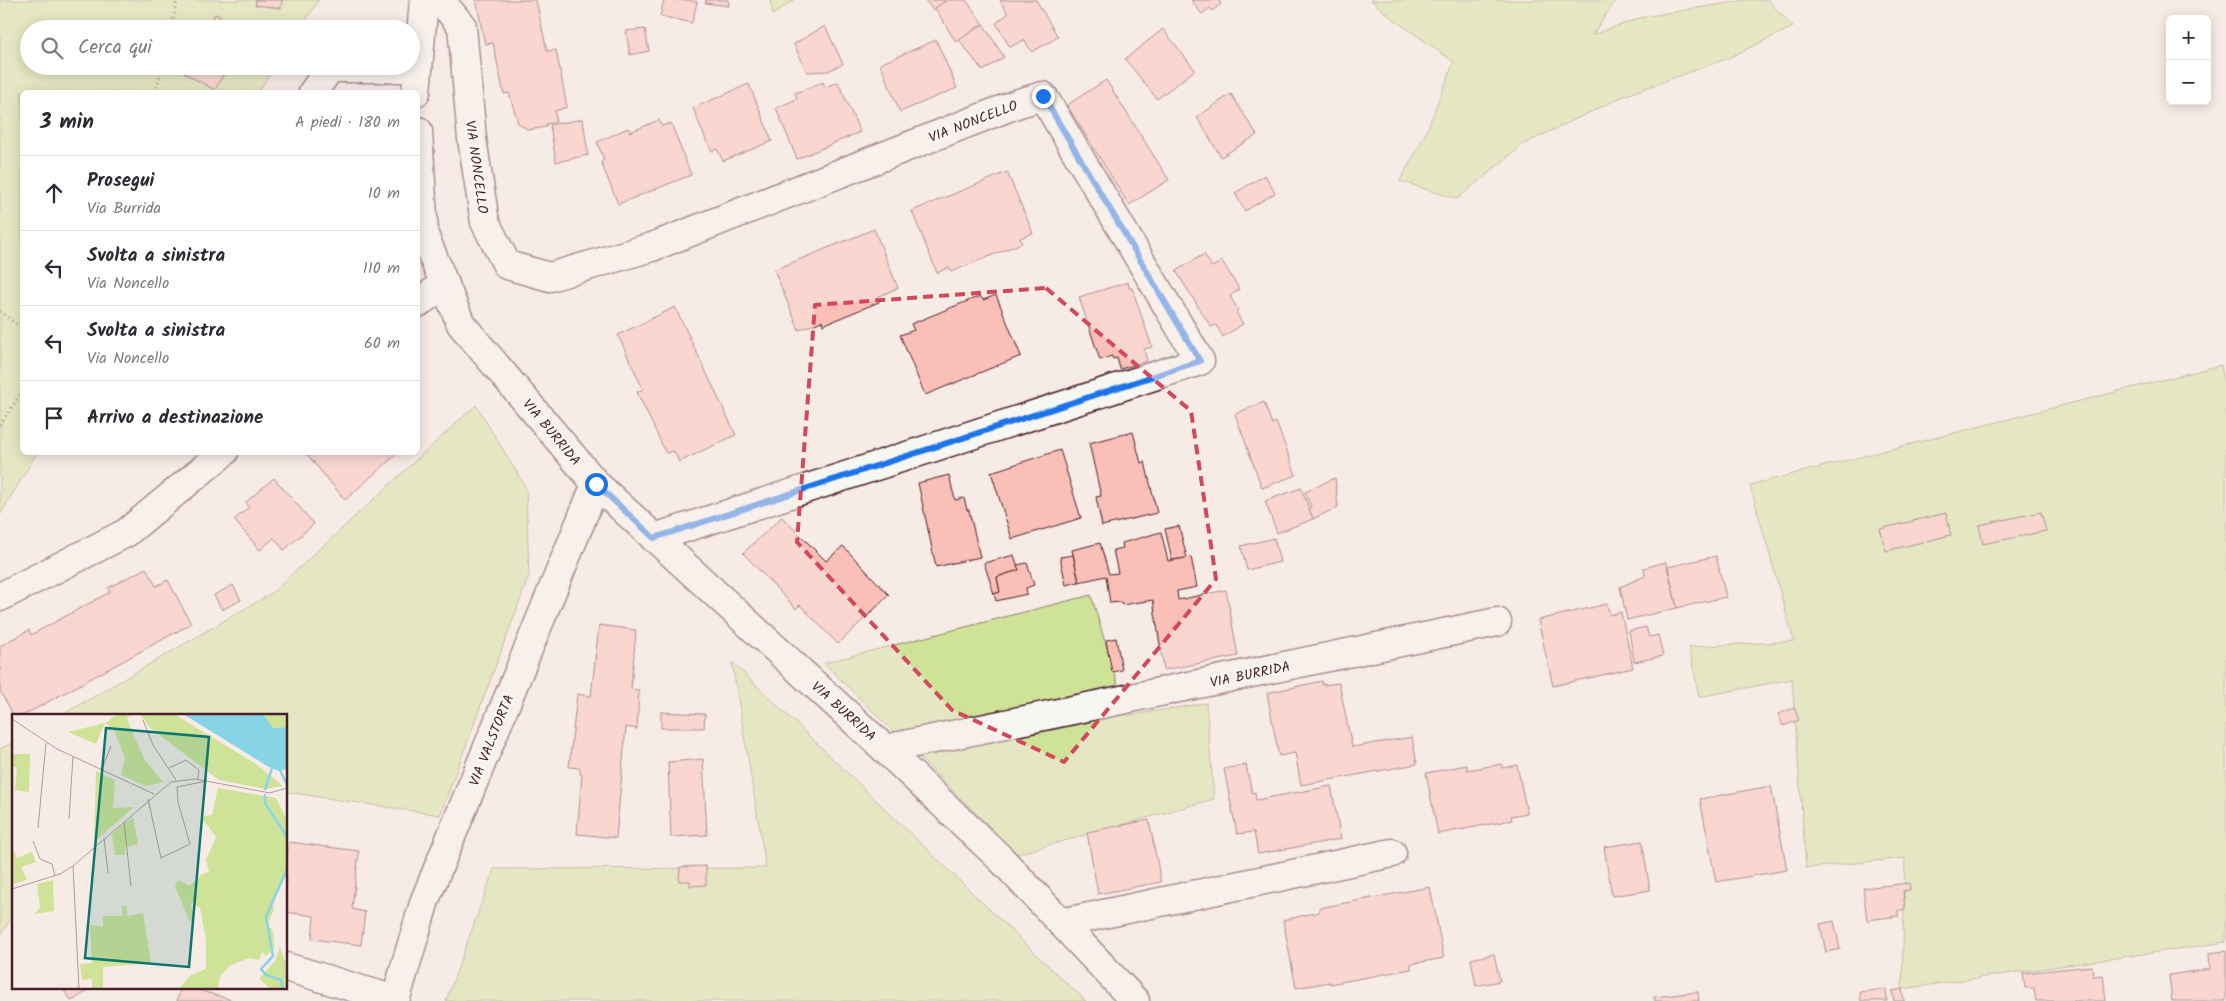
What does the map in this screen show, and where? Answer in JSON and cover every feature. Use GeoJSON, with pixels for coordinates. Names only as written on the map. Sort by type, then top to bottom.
{"type":"FeatureCollection","features":[{"type":"Feature","properties":{"kind":"street"},"geometry":{"type":"LineString","coordinates":[[420,46],[424,0]]}},
{"type":"Feature","properties":{"kind":"street","name":"VIA NONCELLO"},"geometry":{"type":"LineString","coordinates":[[440,0],[462,26],[472,139],[485,222],[507,265],[550,277],[652,247],[1019,103],[1043,96],[1200,361],[654,538]]}},
{"type":"Feature","properties":{"kind":"street"},"geometry":{"type":"LineString","coordinates":[[314,90],[325,75]]}},
{"type":"Feature","properties":{"kind":"street"},"geometry":{"type":"LineString","coordinates":[[381,75],[417,80]]}},
{"type":"Feature","properties":{"kind":"street","name":"VIA BURRIDA"},"geometry":{"type":"LineString","coordinates":[[420,166],[424,235],[461,324],[596,484],[885,749],[1002,860],[1135,1001]]}},
{"type":"Feature","properties":{"kind":"street"},"geometry":{"type":"LineString","coordinates":[[420,302],[444,284]]}},
{"type":"Feature","properties":{"kind":"street"},"geometry":{"type":"LineString","coordinates":[[0,597],[126,533],[220,455]]}},
{"type":"Feature","properties":{"kind":"street","name":"VIA VALSTORTA"},"geometry":{"type":"LineString","coordinates":[[288,968],[395,1000],[425,900],[596,484]]}},
{"type":"Feature","properties":{"kind":"street","name":"VIA BURRIDA"},"geometry":{"type":"LineString","coordinates":[[885,749],[1497,622]]}},
{"type":"Feature","properties":{"kind":"street"},"geometry":{"type":"LineString","coordinates":[[1061,924],[1392,853]]}},
{"type":"Feature","properties":{"kind":"path"},"geometry":{"type":"LineString","coordinates":[[173,20],[177,0]]}},
{"type":"Feature","properties":{"kind":"path"},"geometry":{"type":"LineString","coordinates":[[156,90],[160,75]]}},
{"type":"Feature","properties":{"kind":"path"},"geometry":{"type":"LineString","coordinates":[[0,311],[20,326]]}},
{"type":"Feature","properties":{"kind":"path"},"geometry":{"type":"LineString","coordinates":[[0,425],[20,395]]}},
{"type":"Feature","properties":{"kind":"highlighted area"},"geometry":{"type":"Polygon","coordinates":[[[1046,288],[1191,411],[1216,579],[1064,762],[952,710],[797,542],[815,305],[1046,288]]]}},
{"type":"Feature","properties":{"kind":"green space"},"geometry":{"type":"Polygon","coordinates":[[[0,0],[319,0],[306,20],[20,20],[20,75],[269,75],[259,90],[20,90],[20,455],[36,455],[0,515],[0,0]]]}},
{"type":"Feature","properties":{"kind":"green space"},"geometry":{"type":"Polygon","coordinates":[[[770,0],[794,0],[773,15],[770,0]]]}},
{"type":"Feature","properties":{"kind":"green space"},"geometry":{"type":"Polygon","coordinates":[[[1371,0],[1616,0],[1592,35],[1643,17],[1746,0],[1768,0],[1793,27],[1726,59],[1624,96],[1524,144],[1457,199],[1400,181],[1424,137],[1454,62],[1392,18],[1371,0]]]}},
{"type":"Feature","properties":{"kind":"green space"},"geometry":{"type":"Polygon","coordinates":[[[2221,365],[2226,397],[2226,942],[1902,989],[1905,858],[1806,868],[1792,679],[1699,697],[1689,647],[1794,641],[1750,485],[2221,365]]]}},
{"type":"Feature","properties":{"kind":"green space"},"geometry":{"type":"Polygon","coordinates":[[[476,405],[526,488],[529,576],[440,815],[288,792],[288,714],[64,714],[272,593],[476,405]]]}},
{"type":"Feature","properties":{"kind":"green space"},"geometry":{"type":"Polygon","coordinates":[[[1091,595],[1127,716],[1206,703],[1214,799],[1017,854],[824,663],[1091,595]]]}},
{"type":"Feature","properties":{"kind":"green space"},"geometry":{"type":"Polygon","coordinates":[[[732,662],[1086,1001],[446,1001],[494,869],[766,868],[732,662]]]}},
{"type":"Feature","properties":{"kind":"green space"},"geometry":{"type":"Polygon","coordinates":[[[12,743],[12,917],[0,936],[0,749],[12,743]]]}},
{"type":"Feature","properties":{"kind":"building"},"geometry":{"type":"Polygon","coordinates":[[[256,0],[282,0],[281,8],[255,5],[256,0]]]}},
{"type":"Feature","properties":{"kind":"building"},"geometry":{"type":"Polygon","coordinates":[[[476,0],[536,0],[547,51],[556,50],[567,107],[555,111],[556,122],[546,124],[546,127],[528,130],[518,123],[509,93],[504,94],[493,43],[485,44],[476,0]]]}},
{"type":"Feature","properties":{"kind":"building"},"geometry":{"type":"Polygon","coordinates":[[[664,0],[697,2],[692,23],[660,16],[664,0]]]}},
{"type":"Feature","properties":{"kind":"building"},"geometry":{"type":"Polygon","coordinates":[[[706,0],[728,0],[729,6],[705,3],[706,0]]]}},
{"type":"Feature","properties":{"kind":"building"},"geometry":{"type":"Polygon","coordinates":[[[925,0],[947,0],[933,10],[925,0]]]}},
{"type":"Feature","properties":{"kind":"building"},"geometry":{"type":"Polygon","coordinates":[[[947,0],[966,0],[983,24],[956,42],[935,8],[947,0]]]}},
{"type":"Feature","properties":{"kind":"building"},"geometry":{"type":"Polygon","coordinates":[[[1000,0],[1036,0],[1058,37],[1032,52],[1024,40],[1010,47],[996,23],[1008,14],[1000,0]]]}},
{"type":"Feature","properties":{"kind":"building"},"geometry":{"type":"Polygon","coordinates":[[[1191,0],[1218,0],[1221,4],[1212,11],[1210,8],[1202,14],[1191,0]]]}},
{"type":"Feature","properties":{"kind":"building"},"geometry":{"type":"Polygon","coordinates":[[[215,14],[227,20],[212,20],[215,14]]]}},
{"type":"Feature","properties":{"kind":"building"},"geometry":{"type":"Polygon","coordinates":[[[983,24],[1004,57],[983,71],[959,40],[983,24]]]}},
{"type":"Feature","properties":{"kind":"building"},"geometry":{"type":"Polygon","coordinates":[[[825,26],[843,64],[828,71],[807,72],[794,44],[825,26]]]}},
{"type":"Feature","properties":{"kind":"building"},"geometry":{"type":"Polygon","coordinates":[[[645,29],[649,51],[630,55],[626,31],[645,29]]]}},
{"type":"Feature","properties":{"kind":"building"},"geometry":{"type":"Polygon","coordinates":[[[1163,29],[1195,70],[1157,99],[1125,59],[1163,29]]]}},
{"type":"Feature","properties":{"kind":"building"},"geometry":{"type":"Polygon","coordinates":[[[936,40],[957,88],[900,112],[880,64],[936,40]]]}},
{"type":"Feature","properties":{"kind":"building"},"geometry":{"type":"Polygon","coordinates":[[[188,75],[223,75],[215,90],[188,75]]]}},
{"type":"Feature","properties":{"kind":"building"},"geometry":{"type":"Polygon","coordinates":[[[1106,80],[1169,180],[1129,205],[1067,105],[1106,80]]]}},
{"type":"Feature","properties":{"kind":"building"},"geometry":{"type":"Polygon","coordinates":[[[823,82],[825,87],[838,82],[860,132],[797,159],[776,108],[797,99],[795,93],[823,82]]]}},
{"type":"Feature","properties":{"kind":"building"},"geometry":{"type":"Polygon","coordinates":[[[749,84],[772,141],[723,161],[717,149],[712,151],[693,108],[749,84]]]}},
{"type":"Feature","properties":{"kind":"building"},"geometry":{"type":"Polygon","coordinates":[[[1231,94],[1257,135],[1221,157],[1197,117],[1231,94]]]}},
{"type":"Feature","properties":{"kind":"building"},"geometry":{"type":"Polygon","coordinates":[[[583,119],[588,155],[556,162],[550,125],[583,119]]]}},
{"type":"Feature","properties":{"kind":"building"},"geometry":{"type":"Polygon","coordinates":[[[659,120],[662,126],[671,123],[691,175],[618,204],[601,162],[604,160],[597,142],[628,128],[630,132],[659,120]]]}},
{"type":"Feature","properties":{"kind":"building"},"geometry":{"type":"Polygon","coordinates":[[[1007,172],[1033,233],[1020,238],[1022,243],[951,272],[949,267],[937,273],[912,211],[1007,172]]]}},
{"type":"Feature","properties":{"kind":"building"},"geometry":{"type":"Polygon","coordinates":[[[1265,175],[1275,193],[1245,211],[1235,193],[1265,175]]]}},
{"type":"Feature","properties":{"kind":"building"},"geometry":{"type":"Polygon","coordinates":[[[874,229],[898,288],[877,297],[879,302],[823,325],[822,321],[799,330],[774,270],[874,229]]]}},
{"type":"Feature","properties":{"kind":"building"},"geometry":{"type":"Polygon","coordinates":[[[1204,254],[1212,267],[1222,261],[1239,289],[1230,296],[1243,324],[1223,337],[1216,325],[1211,327],[1176,271],[1204,254]]]}},
{"type":"Feature","properties":{"kind":"building"},"geometry":{"type":"Polygon","coordinates":[[[1128,282],[1129,288],[1132,288],[1152,347],[1144,349],[1147,361],[1120,369],[1117,358],[1113,359],[1112,356],[1100,360],[1079,297],[1128,282]]]}},
{"type":"Feature","properties":{"kind":"building"},"geometry":{"type":"Polygon","coordinates":[[[996,295],[1021,356],[925,395],[900,335],[914,330],[911,324],[980,296],[983,300],[996,295]]]}},
{"type":"Feature","properties":{"kind":"building"},"geometry":{"type":"Polygon","coordinates":[[[675,307],[736,435],[679,462],[674,451],[666,453],[637,392],[643,389],[618,335],[675,307]]]}},
{"type":"Feature","properties":{"kind":"building"},"geometry":{"type":"Polygon","coordinates":[[[1264,402],[1272,424],[1276,422],[1296,475],[1262,488],[1235,414],[1264,402]]]}},
{"type":"Feature","properties":{"kind":"building"},"geometry":{"type":"Polygon","coordinates":[[[1133,432],[1141,463],[1145,462],[1157,513],[1102,526],[1096,497],[1101,496],[1089,443],[1133,432]]]}},
{"type":"Feature","properties":{"kind":"building"},"geometry":{"type":"Polygon","coordinates":[[[1060,450],[1081,518],[1012,539],[991,472],[1060,450]]]}},
{"type":"Feature","properties":{"kind":"building"},"geometry":{"type":"Polygon","coordinates":[[[308,455],[396,455],[345,500],[308,455]]]}},
{"type":"Feature","properties":{"kind":"building"},"geometry":{"type":"Polygon","coordinates":[[[949,475],[955,500],[964,498],[967,510],[969,510],[980,557],[936,567],[918,483],[949,475]]]}},
{"type":"Feature","properties":{"kind":"building"},"geometry":{"type":"Polygon","coordinates":[[[274,478],[314,524],[284,550],[274,538],[260,550],[234,520],[249,507],[246,502],[274,478]]]}},
{"type":"Feature","properties":{"kind":"building"},"geometry":{"type":"Polygon","coordinates":[[[1335,478],[1338,507],[1313,519],[1305,492],[1335,478]]]}},
{"type":"Feature","properties":{"kind":"building"},"geometry":{"type":"Polygon","coordinates":[[[1301,488],[1313,519],[1277,533],[1265,501],[1301,488]]]}},
{"type":"Feature","properties":{"kind":"building"},"geometry":{"type":"Polygon","coordinates":[[[2041,512],[2046,531],[1983,544],[1979,525],[2041,512]]]}},
{"type":"Feature","properties":{"kind":"building"},"geometry":{"type":"Polygon","coordinates":[[[1946,513],[1951,535],[1886,551],[1880,529],[1946,513]]]}},
{"type":"Feature","properties":{"kind":"building"},"geometry":{"type":"Polygon","coordinates":[[[782,517],[826,561],[843,546],[889,595],[838,644],[800,605],[796,609],[743,553],[782,517]]]}},
{"type":"Feature","properties":{"kind":"building"},"geometry":{"type":"Polygon","coordinates":[[[1179,526],[1187,558],[1172,560],[1165,529],[1179,526]]]}},
{"type":"Feature","properties":{"kind":"building"},"geometry":{"type":"Polygon","coordinates":[[[1161,532],[1168,561],[1191,557],[1197,587],[1177,591],[1178,600],[1226,590],[1238,656],[1164,670],[1153,600],[1122,605],[1121,602],[1110,603],[1106,576],[1079,582],[1072,550],[1100,543],[1109,574],[1118,573],[1113,550],[1123,548],[1122,543],[1161,532]]]}},
{"type":"Feature","properties":{"kind":"building"},"geometry":{"type":"Polygon","coordinates":[[[1274,538],[1280,562],[1247,570],[1241,546],[1274,538]]]}},
{"type":"Feature","properties":{"kind":"building"},"geometry":{"type":"Polygon","coordinates":[[[1014,555],[1019,570],[997,577],[1000,592],[994,594],[984,563],[1014,555]]]}},
{"type":"Feature","properties":{"kind":"building"},"geometry":{"type":"Polygon","coordinates":[[[1073,555],[1079,582],[1066,585],[1060,557],[1073,555]]]}},
{"type":"Feature","properties":{"kind":"building"},"geometry":{"type":"Polygon","coordinates":[[[1716,556],[1726,597],[1677,608],[1668,567],[1716,556]]]}},
{"type":"Feature","properties":{"kind":"building"},"geometry":{"type":"Polygon","coordinates":[[[1666,562],[1677,608],[1627,620],[1620,587],[1645,576],[1644,568],[1666,562]]]}},
{"type":"Feature","properties":{"kind":"building"},"geometry":{"type":"Polygon","coordinates":[[[1027,563],[1034,585],[1026,588],[1027,594],[996,601],[994,594],[1000,592],[997,577],[1019,570],[1017,565],[1027,563]]]}},
{"type":"Feature","properties":{"kind":"building"},"geometry":{"type":"Polygon","coordinates":[[[146,568],[156,586],[168,580],[191,624],[26,714],[13,714],[0,691],[0,646],[29,630],[31,635],[110,592],[108,588],[146,568]]]}},
{"type":"Feature","properties":{"kind":"building"},"geometry":{"type":"Polygon","coordinates":[[[233,585],[241,600],[222,610],[214,595],[233,585]]]}},
{"type":"Feature","properties":{"kind":"building"},"geometry":{"type":"Polygon","coordinates":[[[1607,604],[1610,615],[1621,612],[1633,668],[1553,686],[1538,620],[1607,604]]]}},
{"type":"Feature","properties":{"kind":"building"},"geometry":{"type":"Polygon","coordinates":[[[599,625],[636,630],[631,689],[639,690],[637,729],[626,727],[616,838],[577,834],[582,775],[580,774],[580,768],[569,767],[577,694],[591,696],[599,625]]]}},
{"type":"Feature","properties":{"kind":"building"},"geometry":{"type":"Polygon","coordinates":[[[1646,627],[1649,637],[1658,635],[1663,656],[1634,662],[1629,631],[1646,627]]]}},
{"type":"Feature","properties":{"kind":"building"},"geometry":{"type":"Polygon","coordinates":[[[1116,638],[1122,670],[1112,672],[1106,640],[1116,638]]]}},
{"type":"Feature","properties":{"kind":"building"},"geometry":{"type":"Polygon","coordinates":[[[1322,681],[1323,685],[1339,683],[1352,747],[1412,737],[1417,764],[1301,785],[1295,753],[1279,756],[1267,693],[1322,681]]]}},
{"type":"Feature","properties":{"kind":"building"},"geometry":{"type":"Polygon","coordinates":[[[1794,708],[1799,720],[1783,726],[1778,714],[1794,708]]]}},
{"type":"Feature","properties":{"kind":"building"},"geometry":{"type":"Polygon","coordinates":[[[661,712],[705,714],[704,728],[661,728],[661,712]]]}},
{"type":"Feature","properties":{"kind":"building"},"geometry":{"type":"Polygon","coordinates":[[[703,759],[707,835],[671,837],[668,762],[703,759]]]}},
{"type":"Feature","properties":{"kind":"building"},"geometry":{"type":"Polygon","coordinates":[[[1502,764],[1502,768],[1517,765],[1527,813],[1511,816],[1512,820],[1438,834],[1426,773],[1467,765],[1467,770],[1502,764]]]}},
{"type":"Feature","properties":{"kind":"building"},"geometry":{"type":"Polygon","coordinates":[[[1246,765],[1252,793],[1255,792],[1256,800],[1331,786],[1341,839],[1258,854],[1254,832],[1237,834],[1224,769],[1246,765]]]}},
{"type":"Feature","properties":{"kind":"building"},"geometry":{"type":"Polygon","coordinates":[[[1771,786],[1787,870],[1716,882],[1700,799],[1771,786]]]}},
{"type":"Feature","properties":{"kind":"building"},"geometry":{"type":"Polygon","coordinates":[[[1149,820],[1161,882],[1098,894],[1087,832],[1149,820]]]}},
{"type":"Feature","properties":{"kind":"building"},"geometry":{"type":"Polygon","coordinates":[[[1642,841],[1650,890],[1612,896],[1604,847],[1642,841]]]}},
{"type":"Feature","properties":{"kind":"building"},"geometry":{"type":"Polygon","coordinates":[[[289,842],[359,851],[352,909],[365,912],[361,945],[312,939],[314,916],[288,912],[289,842]]]}},
{"type":"Feature","properties":{"kind":"building"},"geometry":{"type":"Polygon","coordinates":[[[706,866],[706,885],[690,886],[690,881],[679,881],[680,867],[706,866]]]}},
{"type":"Feature","properties":{"kind":"building"},"geometry":{"type":"Polygon","coordinates":[[[1909,883],[1910,890],[1903,891],[1905,909],[1897,911],[1899,916],[1867,920],[1863,888],[1909,883]]]}},
{"type":"Feature","properties":{"kind":"building"},"geometry":{"type":"Polygon","coordinates":[[[1430,887],[1444,958],[1411,964],[1411,969],[1330,984],[1330,982],[1296,988],[1283,920],[1319,912],[1319,908],[1430,887]]]}},
{"type":"Feature","properties":{"kind":"building"},"geometry":{"type":"Polygon","coordinates":[[[1834,921],[1840,949],[1826,952],[1820,924],[1834,921]]]}},
{"type":"Feature","properties":{"kind":"building"},"geometry":{"type":"Polygon","coordinates":[[[2226,951],[2226,1001],[2172,1001],[2169,975],[2210,969],[2209,953],[2226,951]]]}},
{"type":"Feature","properties":{"kind":"building"},"geometry":{"type":"Polygon","coordinates":[[[1494,954],[1500,981],[1476,986],[1471,959],[1494,954]]]}},
{"type":"Feature","properties":{"kind":"building"},"geometry":{"type":"Polygon","coordinates":[[[2092,966],[2093,976],[2103,975],[2106,1001],[2036,1001],[2034,988],[2025,988],[2023,973],[2092,966]]]}},
{"type":"Feature","properties":{"kind":"building"},"geometry":{"type":"Polygon","coordinates":[[[62,988],[92,988],[72,1001],[62,988]]]}},
{"type":"Feature","properties":{"kind":"building"},"geometry":{"type":"Polygon","coordinates":[[[181,988],[191,988],[235,1001],[177,1001],[181,988]]]}},
{"type":"Feature","properties":{"kind":"building"},"geometry":{"type":"Polygon","coordinates":[[[1886,989],[1887,1001],[1861,1001],[1860,992],[1886,989]]]}},
{"type":"Feature","properties":{"kind":"building"},"geometry":{"type":"Polygon","coordinates":[[[1902,989],[1904,1001],[1894,1001],[1892,991],[1902,989]]]}},
{"type":"Feature","properties":{"kind":"building"},"geometry":{"type":"Polygon","coordinates":[[[1698,992],[1699,1001],[1655,1001],[1654,997],[1698,992]]]}},
{"type":"Feature","properties":{"kind":"route"},"geometry":{"type":"LineString","coordinates":[[596,484],[654,538],[1200,361],[1043,96]]}}]}
